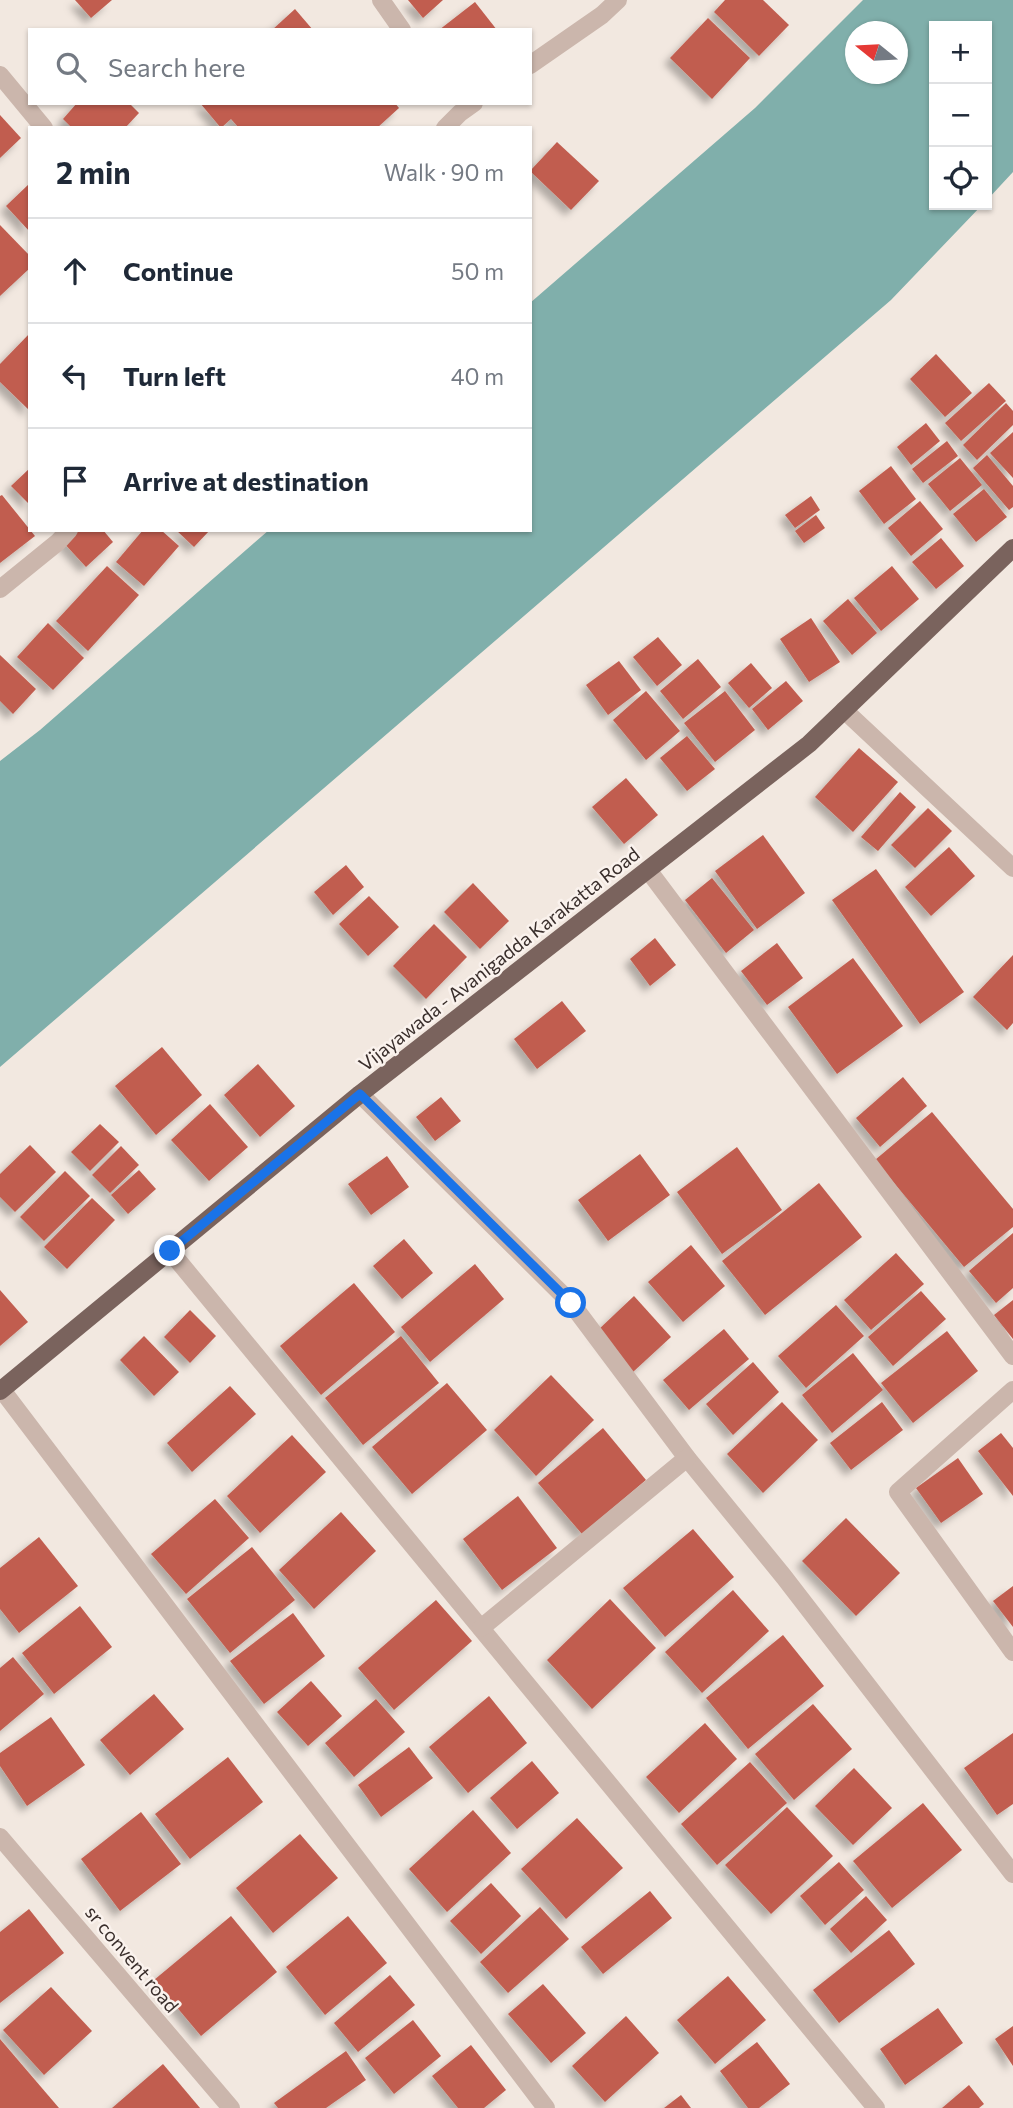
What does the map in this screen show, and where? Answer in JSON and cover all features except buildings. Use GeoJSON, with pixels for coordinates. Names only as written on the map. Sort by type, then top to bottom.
{"type":"FeatureCollection","features":[{"type":"Feature","properties":{"kind":"main road","name":"Vijayawada - Avanigadda Karakatta Road"},"geometry":{"type":"LineString","coordinates":[[1,1391],[360,1094],[809,744],[1012,551]]}},
{"type":"Feature","properties":{"kind":"street"},"geometry":{"type":"LineString","coordinates":[[381,0],[401,28]]}},
{"type":"Feature","properties":{"kind":"street"},"geometry":{"type":"LineString","coordinates":[[532,64],[602,15],[618,0]]}},
{"type":"Feature","properties":{"kind":"street"},"geometry":{"type":"LineString","coordinates":[[0,75],[42,126]]}},
{"type":"Feature","properties":{"kind":"street"},"geometry":{"type":"LineString","coordinates":[[447,126],[462,106]]}},
{"type":"Feature","properties":{"kind":"street"},"geometry":{"type":"LineString","coordinates":[[0,589],[67,532]]}},
{"type":"Feature","properties":{"kind":"street"},"geometry":{"type":"LineString","coordinates":[[844,710],[1013,868]]}},
{"type":"Feature","properties":{"kind":"street"},"geometry":{"type":"LineString","coordinates":[[648,870],[1013,1356]]}},
{"type":"Feature","properties":{"kind":"street"},"geometry":{"type":"LineString","coordinates":[[360,1094],[571,1303],[687,1458],[784,1577],[1013,1874]]}},
{"type":"Feature","properties":{"kind":"street"},"geometry":{"type":"LineString","coordinates":[[170,1251],[876,2108]]}},
{"type":"Feature","properties":{"kind":"street"},"geometry":{"type":"LineString","coordinates":[[1013,1390],[898,1492],[1013,1652]]}},
{"type":"Feature","properties":{"kind":"street"},"geometry":{"type":"LineString","coordinates":[[1,1391],[546,2108]]}},
{"type":"Feature","properties":{"kind":"street"},"geometry":{"type":"LineString","coordinates":[[481,1628],[687,1458]]}},
{"type":"Feature","properties":{"kind":"street","name":"sr convent road"},"geometry":{"type":"LineString","coordinates":[[0,1837],[231,2108]]}},
{"type":"Feature","properties":{"kind":"water"},"geometry":{"type":"Polygon","coordinates":[[[863,0],[1013,0],[1013,172],[992,195],[992,21],[929,21],[929,210],[977,210],[891,300],[0,1067],[0,761],[40,730],[267,532],[532,532],[532,301],[755,108],[863,0]]]}},
{"type":"Feature","properties":{"kind":"route"},"geometry":{"type":"LineString","coordinates":[[170,1251],[360,1094],[571,1303]]}}]}
